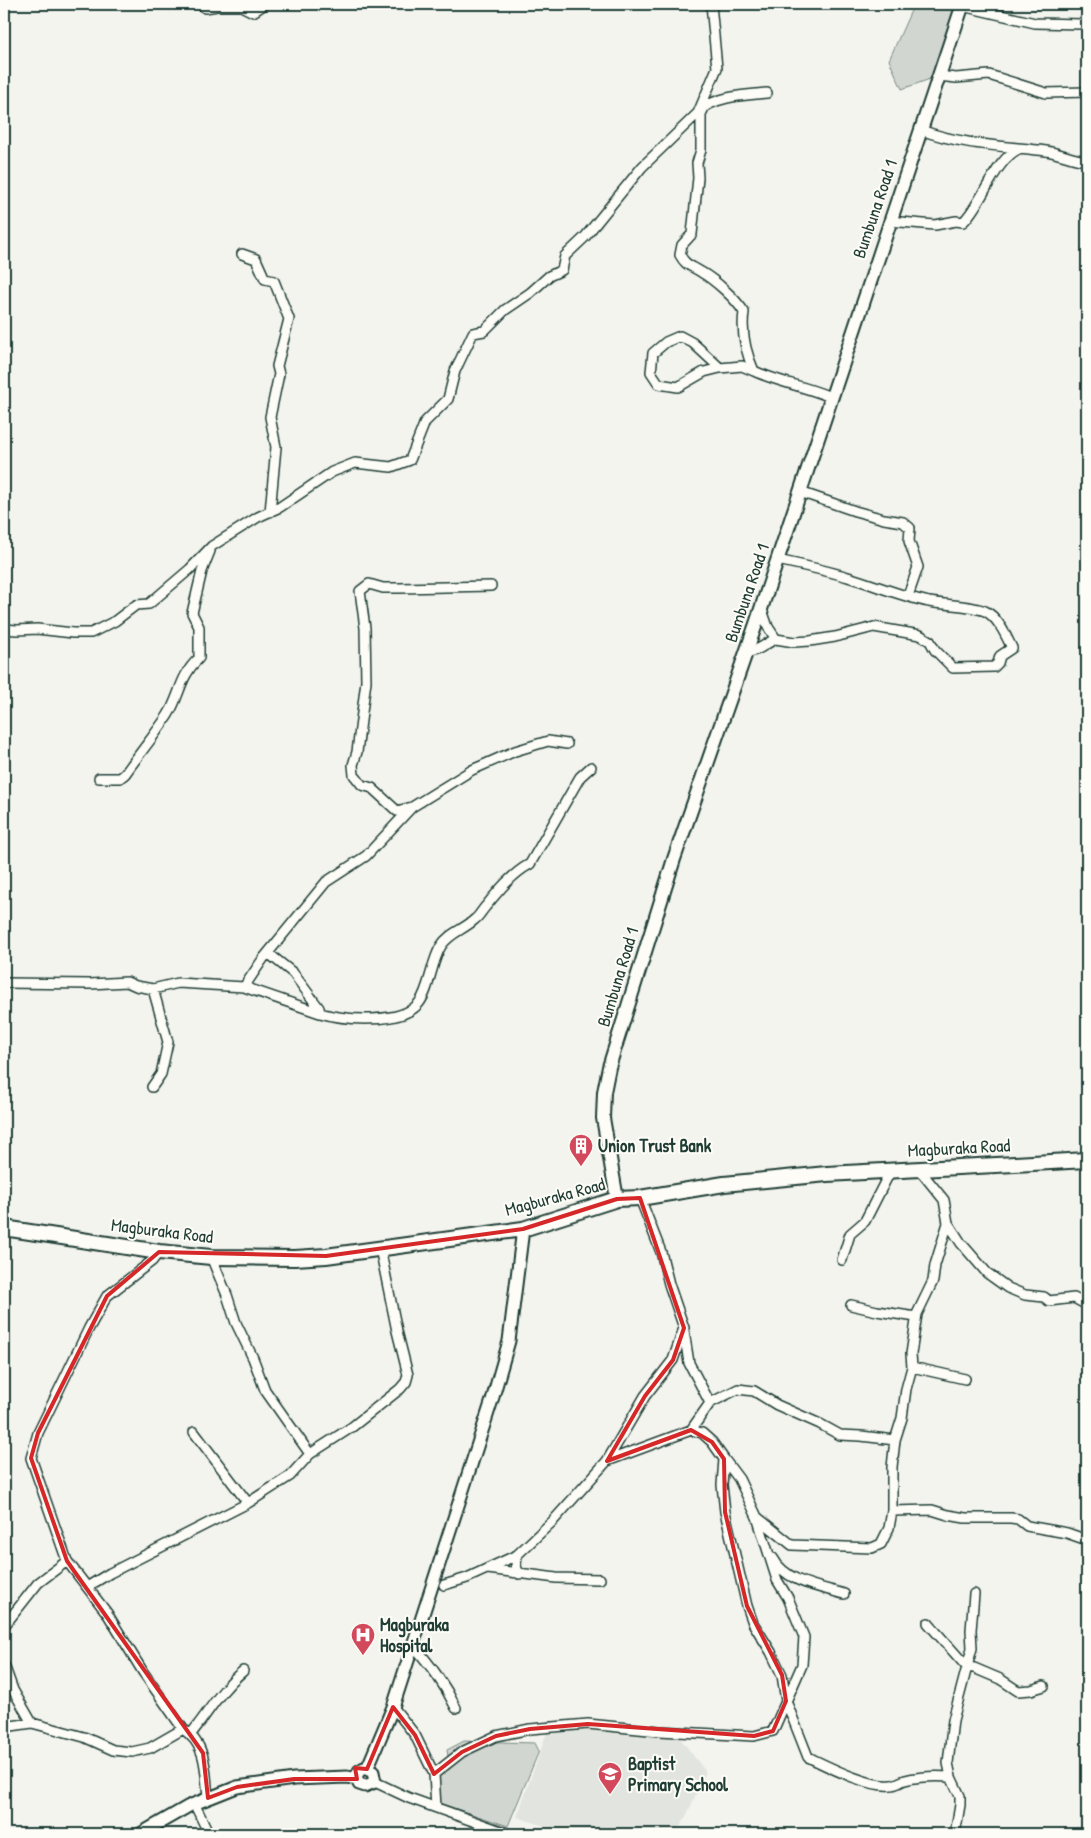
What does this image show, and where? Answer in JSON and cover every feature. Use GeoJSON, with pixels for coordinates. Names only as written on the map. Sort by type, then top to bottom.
{"type":"FeatureCollection","features":[{"type":"Feature","properties":{"kind":"main road","name":"Bumbuna Road 1"},"geometry":{"type":"LineString","coordinates":[[617,1199],[603,1118],[604,1092],[609,1067],[674,859],[746,652],[963,5]]}},
{"type":"Feature","properties":{"kind":"main road","name":"Magburaka Road"},"geometry":{"type":"LineString","coordinates":[[4,1228],[159,1252],[211,1257],[295,1258],[326,1256],[523,1228],[617,1199],[640,1198],[724,1184],[827,1174],[1087,1160]]}},
{"type":"Feature","properties":{"kind":"street"},"geometry":{"type":"LineString","coordinates":[[200,4],[205,8],[241,6],[253,12],[265,4]]}},
{"type":"Feature","properties":{"kind":"street"},"geometry":{"type":"LineString","coordinates":[[710,4],[717,68],[701,114],[701,150],[697,163],[697,185],[692,234],[682,245],[680,255],[685,264],[702,272],[736,299],[744,312],[742,325],[744,345],[754,371]]}},
{"type":"Feature","properties":{"kind":"street"},"geometry":{"type":"LineString","coordinates":[[963,5],[1035,23],[1082,24],[1087,26]]}},
{"type":"Feature","properties":{"kind":"street"},"geometry":{"type":"LineString","coordinates":[[939,76],[956,78],[989,75],[1046,93],[1087,92]]}},
{"type":"Feature","properties":{"kind":"street"},"geometry":{"type":"LineString","coordinates":[[4,629],[37,628],[73,633],[91,633],[115,621],[136,605],[149,604],[190,569],[212,546],[240,527],[280,507],[332,472],[355,462],[391,467],[410,460],[425,422],[448,399],[456,371],[473,333],[484,331],[504,310],[530,293],[550,276],[562,270],[565,256],[585,237],[642,167],[702,109],[742,95],[767,93]]}},
{"type":"Feature","properties":{"kind":"street"},"geometry":{"type":"LineString","coordinates":[[921,130],[957,141],[1048,152],[1087,162]]}},
{"type":"Feature","properties":{"kind":"street"},"geometry":{"type":"LineString","coordinates":[[889,221],[935,225],[956,221],[963,222],[972,213],[1005,159],[1012,152],[1019,149]]}},
{"type":"Feature","properties":{"kind":"street"},"geometry":{"type":"LineString","coordinates":[[242,254],[256,259],[264,279],[274,281],[289,318],[277,366],[279,374],[270,417],[276,447],[270,512]]}},
{"type":"Feature","properties":{"kind":"street"},"geometry":{"type":"LineString","coordinates":[[720,368],[693,343],[680,336],[666,342],[653,353],[651,372],[659,384],[678,387],[704,372],[742,366],[776,381],[807,388],[828,396],[828,404]]}},
{"type":"Feature","properties":{"kind":"street"},"geometry":{"type":"LineString","coordinates":[[800,492],[855,511],[903,522],[910,528],[909,541],[918,567],[908,596]]}},
{"type":"Feature","properties":{"kind":"street"},"geometry":{"type":"LineString","coordinates":[[99,778],[120,778],[125,774],[169,714],[181,683],[192,666],[200,658],[199,627],[192,612],[202,570],[212,546]]}},
{"type":"Feature","properties":{"kind":"street"},"geometry":{"type":"LineString","coordinates":[[746,652],[758,650],[771,641],[776,640],[810,641],[874,627],[920,635],[930,641],[935,650],[953,668],[994,667],[998,663],[1000,656],[1012,648],[1002,629],[986,611],[953,604],[930,602],[847,576],[777,560]]}},
{"type":"Feature","properties":{"kind":"street"},"geometry":{"type":"LineString","coordinates":[[397,811],[372,788],[362,785],[354,775],[353,765],[357,752],[366,681],[365,628],[360,590],[369,584],[382,588],[491,586]]}},
{"type":"Feature","properties":{"kind":"street"},"geometry":{"type":"LineString","coordinates":[[761,607],[768,627],[776,640]]}},
{"type":"Feature","properties":{"kind":"street"},"geometry":{"type":"LineString","coordinates":[[244,988],[268,953],[326,882],[366,856],[412,807],[472,770],[515,751],[548,741],[566,744]]}},
{"type":"Feature","properties":{"kind":"street"},"geometry":{"type":"LineString","coordinates":[[4,983],[82,984],[127,982],[136,986],[153,989],[178,983],[244,988],[320,1014],[355,1020],[400,1016],[419,1003],[430,979],[433,962],[441,944],[455,932],[474,921],[518,871],[530,864],[580,777],[591,767]]}},
{"type":"Feature","properties":{"kind":"street"},"geometry":{"type":"LineString","coordinates":[[397,811],[412,807]]}},
{"type":"Feature","properties":{"kind":"street"},"geometry":{"type":"LineString","coordinates":[[393,827],[397,811]]}},
{"type":"Feature","properties":{"kind":"street"},"geometry":{"type":"LineString","coordinates":[[268,953],[294,973],[318,1008],[320,1014]]}},
{"type":"Feature","properties":{"kind":"street"},"geometry":{"type":"LineString","coordinates":[[152,1088],[161,1074],[168,1042],[153,989]]}},
{"type":"Feature","properties":{"kind":"street"},"geometry":{"type":"LineString","coordinates":[[918,1168],[944,1200],[948,1223],[987,1273],[1008,1288],[1024,1295],[1044,1297],[1049,1301],[1074,1298],[1087,1305]]}},
{"type":"Feature","properties":{"kind":"street"},"geometry":{"type":"LineString","coordinates":[[842,1260],[850,1234],[865,1221],[891,1170]]}},
{"type":"Feature","properties":{"kind":"street"},"geometry":{"type":"LineString","coordinates":[[640,1198],[661,1252],[668,1284],[684,1328],[689,1363],[710,1403]]}},
{"type":"Feature","properties":{"kind":"street"},"geometry":{"type":"LineString","coordinates":[[757,1517],[792,1545],[872,1548],[881,1544],[889,1528],[892,1511],[892,1467],[895,1440],[902,1418],[906,1389],[912,1368],[911,1354],[916,1317],[933,1281],[935,1265],[948,1223]]}},
{"type":"Feature","properties":{"kind":"street"},"geometry":{"type":"LineString","coordinates":[[368,1769],[393,1707],[493,1397],[509,1341],[523,1228]]}},
{"type":"Feature","properties":{"kind":"street"},"geometry":{"type":"LineString","coordinates":[[88,1587],[110,1573],[248,1503],[290,1476],[310,1454],[352,1427],[400,1389],[406,1382],[408,1374],[380,1248]]}},
{"type":"Feature","properties":{"kind":"street"},"geometry":{"type":"LineString","coordinates":[[159,1252],[152,1261],[107,1296],[89,1328],[38,1433],[31,1458],[67,1561],[107,1613],[142,1672],[203,1753],[208,1798]]}},
{"type":"Feature","properties":{"kind":"street"},"geometry":{"type":"LineString","coordinates":[[211,1257],[227,1295],[236,1323],[253,1358],[265,1390],[310,1454]]}},
{"type":"Feature","properties":{"kind":"street"},"geometry":{"type":"LineString","coordinates":[[852,1305],[916,1317]]}},
{"type":"Feature","properties":{"kind":"street"},"geometry":{"type":"LineString","coordinates":[[444,1585],[467,1578],[517,1555],[564,1510],[607,1461],[645,1396],[674,1360],[684,1328]]}},
{"type":"Feature","properties":{"kind":"street"},"geometry":{"type":"LineString","coordinates":[[912,1368],[965,1379]]}},
{"type":"Feature","properties":{"kind":"street"},"geometry":{"type":"LineString","coordinates":[[607,1461],[691,1430],[710,1403],[738,1389],[754,1391],[777,1405],[840,1435],[895,1440]]}},
{"type":"Feature","properties":{"kind":"street"},"geometry":{"type":"LineString","coordinates":[[434,1774],[462,1752],[496,1736],[530,1729],[588,1724],[659,1731],[754,1736],[772,1731],[802,1665],[804,1637],[788,1598],[777,1580],[757,1517],[739,1478],[707,1437],[702,1433],[691,1430]]}},
{"type":"Feature","properties":{"kind":"street"},"geometry":{"type":"LineString","coordinates":[[194,1432],[248,1503]]}},
{"type":"Feature","properties":{"kind":"street"},"geometry":{"type":"LineString","coordinates":[[724,1459],[722,1485],[725,1512],[741,1582],[753,1623],[771,1652],[782,1675],[786,1701],[808,1756],[838,1771],[875,1784],[891,1786],[908,1780],[931,1776],[951,1777]]}},
{"type":"Feature","properties":{"kind":"street"},"geometry":{"type":"LineString","coordinates":[[892,1511],[932,1510],[965,1518],[1011,1518],[1027,1526],[1067,1533],[1087,1540]]}},
{"type":"Feature","properties":{"kind":"street"},"geometry":{"type":"LineString","coordinates":[[769,1552],[776,1564],[795,1578],[844,1594]]}},
{"type":"Feature","properties":{"kind":"street"},"geometry":{"type":"LineString","coordinates":[[517,1555],[516,1566],[519,1574]]}},
{"type":"Feature","properties":{"kind":"street"},"geometry":{"type":"LineString","coordinates":[[4,1626],[38,1583],[67,1561]]}},
{"type":"Feature","properties":{"kind":"street"},"geometry":{"type":"LineString","coordinates":[[488,1569],[556,1578],[600,1579]]}},
{"type":"Feature","properties":{"kind":"street"},"geometry":{"type":"LineString","coordinates":[[955,1834],[960,1796],[951,1777],[948,1763],[953,1720],[972,1648],[971,1630],[974,1594]]}},
{"type":"Feature","properties":{"kind":"street"},"geometry":{"type":"LineString","coordinates":[[928,1623],[967,1666],[1000,1679],[1018,1691],[1044,1686]]}},
{"type":"Feature","properties":{"kind":"street"},"geometry":{"type":"LineString","coordinates":[[413,1646],[436,1671],[445,1684],[456,1708]]}},
{"type":"Feature","properties":{"kind":"street"},"geometry":{"type":"LineString","coordinates":[[4,1665],[13,1690],[32,1723]]}},
{"type":"Feature","properties":{"kind":"street"},"geometry":{"type":"LineString","coordinates":[[4,1727],[32,1723],[84,1737],[113,1750],[132,1752],[150,1748],[187,1732],[210,1710],[219,1695],[242,1671]]}},
{"type":"Feature","properties":{"kind":"street"},"geometry":{"type":"LineString","coordinates":[[393,1707],[415,1735],[434,1774],[436,1807]]}},
{"type":"Feature","properties":{"kind":"street"},"geometry":{"type":"LineString","coordinates":[[376,1782],[373,1772],[368,1769],[359,1771],[357,1779],[359,1784],[365,1786],[376,1782],[409,1798],[509,1834]]}},
{"type":"Feature","properties":{"kind":"street"},"geometry":{"type":"LineString","coordinates":[[140,1834],[194,1804],[237,1787],[294,1779],[347,1777],[357,1779]]}},
{"type":"Feature","properties":{"kind":"street"},"geometry":{"type":"LineString","coordinates":[[194,1804],[209,1834]]}},
{"type":"Feature","properties":{"kind":"highlighted area"},"geometry":{"type":"Polygon","coordinates":[[[640,1198],[684,1328],[673,1360],[645,1396],[607,1461],[691,1430],[712,1442],[724,1459],[725,1512],[747,1606],[782,1675],[786,1701],[773,1731],[754,1736],[588,1724],[530,1729],[496,1736],[462,1752],[434,1774],[415,1735],[393,1707],[367,1769],[355,1768],[357,1779],[294,1779],[237,1787],[208,1798],[203,1753],[67,1561],[31,1458],[38,1433],[107,1296],[159,1252],[326,1256],[523,1229],[617,1199],[640,1198]]]}},
{"type":"Feature","properties":{"kind":"shaded area"},"geometry":{"type":"Polygon","coordinates":[[[914,4],[958,4],[933,78],[902,89],[889,60],[914,4]]]}},
{"type":"Feature","properties":{"kind":"shaded area","name":"Baptist Primary School"},"geometry":{"type":"Polygon","coordinates":[[[548,1729],[677,1734],[706,1772],[685,1819],[675,1834],[568,1834],[517,1817],[548,1729]]]}},
{"type":"Feature","properties":{"kind":"shaded area"},"geometry":{"type":"Polygon","coordinates":[[[464,1741],[535,1743],[539,1751],[508,1826],[439,1803],[439,1772],[450,1769],[447,1750],[464,1741]]]}},
{"type":"Feature","properties":{"kind":"place","name":"Union Trust Bank"},"geometry":{"type":"Point","coordinates":[581,1167]}},
{"type":"Feature","properties":{"kind":"place","name":"Magburaka Hospital"},"geometry":{"type":"Point","coordinates":[363,1656]}},
{"type":"Feature","properties":{"kind":"place","name":"Baptist Primary School"},"geometry":{"type":"Point","coordinates":[610,1795]}}]}
